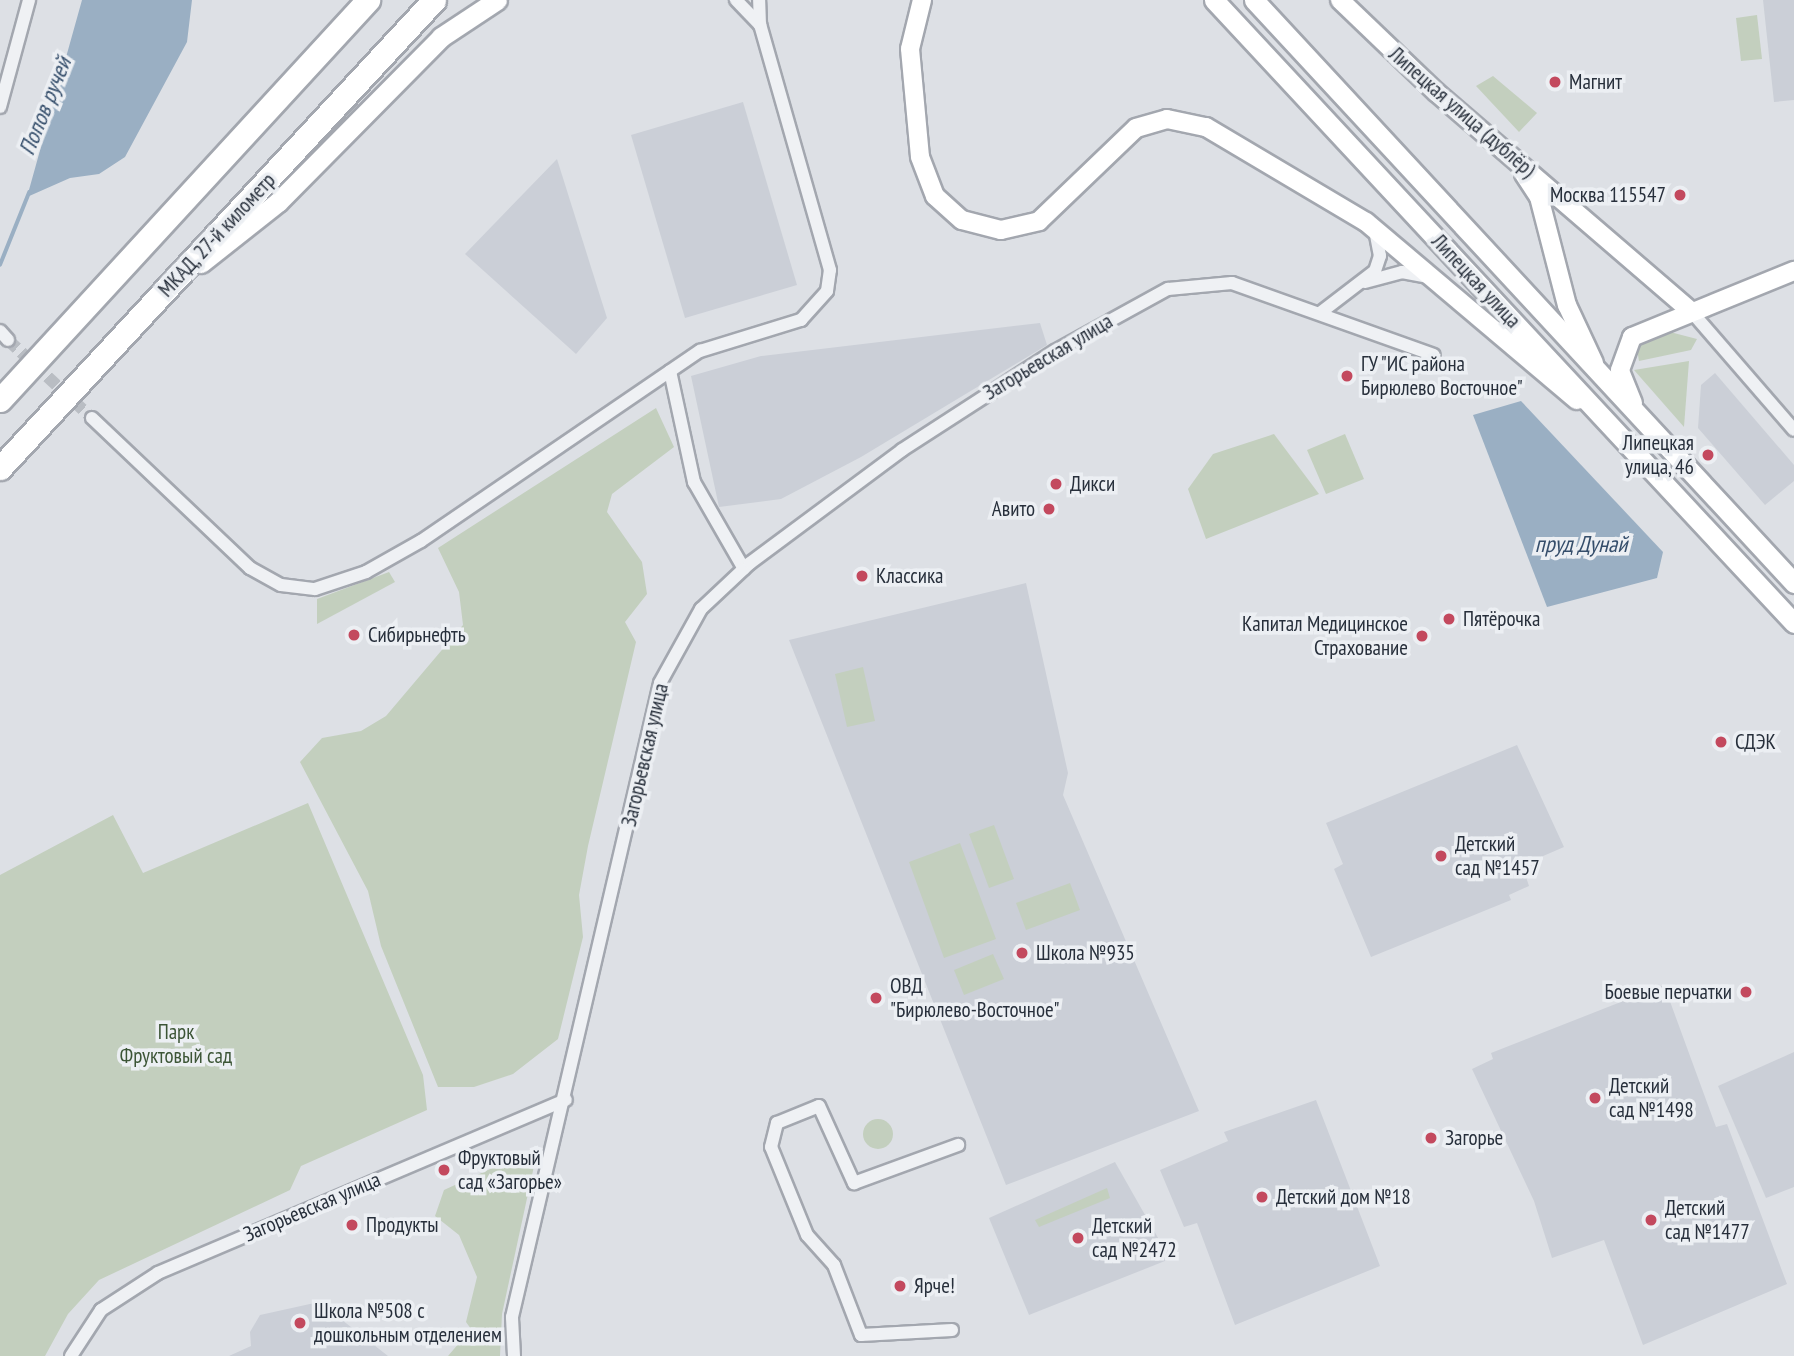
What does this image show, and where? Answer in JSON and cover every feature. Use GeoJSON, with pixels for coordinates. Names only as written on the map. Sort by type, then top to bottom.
{"type":"FeatureCollection","features":[{"type":"Feature","properties":{"kind":"highway"},"geometry":{"type":"LineString","coordinates":[[284,91],[345,0]]}},
{"type":"Feature","properties":{"kind":"highway"},"geometry":{"type":"LineString","coordinates":[[0,400],[368,0]]}},
{"type":"Feature","properties":{"kind":"highway","name":"МКАД, 27-й километр"},"geometry":{"type":"LineString","coordinates":[[0,468],[434,0]]}},
{"type":"Feature","properties":{"kind":"main road"},"geometry":{"type":"LineString","coordinates":[[167,289],[278,202],[442,37],[497,0]]}},
{"type":"Feature","properties":{"kind":"main road","name":"Липецкая улица"},"geometry":{"type":"LineString","coordinates":[[1214,0],[1794,623]]}},
{"type":"Feature","properties":{"kind":"main road","name":"Липецкая улица"},"geometry":{"type":"LineString","coordinates":[[1254,0],[1633,404],[1794,583]]}},
{"type":"Feature","properties":{"kind":"street"},"geometry":{"type":"LineString","coordinates":[[0,107],[29,0]]}},
{"type":"Feature","properties":{"kind":"street"},"geometry":{"type":"LineString","coordinates":[[736,0],[760,25]]}},
{"type":"Feature","properties":{"kind":"street"},"geometry":{"type":"LineString","coordinates":[[92,418],[250,568],[281,585],[315,589],[366,572],[421,541],[670,371],[714,345],[791,325],[817,306],[829,286],[829,262],[760,25],[760,0]]}},
{"type":"Feature","properties":{"kind":"street"},"geometry":{"type":"LineString","coordinates":[[922,0],[910,49],[920,157],[935,196],[962,220],[1001,230],[1039,221],[1136,128],[1167,119],[1206,127],[1375,230],[1619,436]]}},
{"type":"Feature","properties":{"kind":"street","name":"Липецкая улица (дублёр)"},"geometry":{"type":"LineString","coordinates":[[1340,0],[1498,146],[1691,311],[1794,430]]}},
{"type":"Feature","properties":{"kind":"street"},"geometry":{"type":"LineString","coordinates":[[1498,146],[1539,197],[1567,305],[1594,364]]}},
{"type":"Feature","properties":{"kind":"street"},"geometry":{"type":"LineString","coordinates":[[1365,282],[1381,256],[1375,230]]}},
{"type":"Feature","properties":{"kind":"street"},"geometry":{"type":"LineString","coordinates":[[1633,404],[1620,370],[1626,344],[1691,311],[1794,271]]}},
{"type":"Feature","properties":{"kind":"street"},"geometry":{"type":"LineString","coordinates":[[1320,313],[1365,282],[1402,272],[1438,281]]}},
{"type":"Feature","properties":{"kind":"street","name":"Загорьевская улица"},"geometry":{"type":"LineString","coordinates":[[71,1356],[101,1310],[158,1273],[566,1100],[660,682],[701,610],[744,569],[902,450],[1155,294],[1232,283],[1434,355]]}},
{"type":"Feature","properties":{"kind":"street"},"geometry":{"type":"LineString","coordinates":[[670,371],[694,482],[744,569]]}},
{"type":"Feature","properties":{"kind":"street"},"geometry":{"type":"LineString","coordinates":[[514,1356],[512,1317],[566,1100]]}},
{"type":"Feature","properties":{"kind":"street"},"geometry":{"type":"LineString","coordinates":[[952,1331],[861,1335],[834,1265],[807,1235],[771,1147],[777,1123],[819,1106],[854,1183],[958,1145]]}},
{"type":"Feature","properties":{"kind":"shaded area"},"geometry":{"type":"Polygon","coordinates":[[[1763,0],[1794,0],[1794,100],[1774,102],[1763,0]]]}},
{"type":"Feature","properties":{"kind":"shaded area"},"geometry":{"type":"Polygon","coordinates":[[[743,102],[797,285],[685,318],[631,135],[743,102]]]}},
{"type":"Feature","properties":{"kind":"shaded area"},"geometry":{"type":"Polygon","coordinates":[[[557,159],[607,318],[576,354],[465,254],[557,159]]]}},
{"type":"Feature","properties":{"kind":"shaded area"},"geometry":{"type":"Polygon","coordinates":[[[1040,323],[1047,345],[861,457],[781,499],[719,507],[691,376],[761,356],[1040,323]]]}},
{"type":"Feature","properties":{"kind":"shaded area"},"geometry":{"type":"Polygon","coordinates":[[[1715,373],[1794,465],[1794,481],[1765,505],[1698,428],[1701,385],[1715,373]]]}},
{"type":"Feature","properties":{"kind":"shaded area","name":"Школа №935"},"geometry":{"type":"Polygon","coordinates":[[[1026,583],[1068,773],[1063,795],[1199,1111],[1006,1185],[789,640],[1026,583]]]}},
{"type":"Feature","properties":{"kind":"shaded area","name":"Детский сад №1457"},"geometry":{"type":"Polygon","coordinates":[[[1517,745],[1564,847],[1522,865],[1529,886],[1509,895],[1511,900],[1371,957],[1334,869],[1343,864],[1326,823],[1517,745]]]}},
{"type":"Feature","properties":{"kind":"shaded area"},"geometry":{"type":"Polygon","coordinates":[[[1664,985],[1716,1127],[1727,1124],[1787,1284],[1643,1345],[1604,1240],[1552,1258],[1534,1201],[1472,1069],[1493,1059],[1491,1053],[1664,985]]]}},
{"type":"Feature","properties":{"kind":"shaded area"},"geometry":{"type":"Polygon","coordinates":[[[1794,1052],[1794,1187],[1766,1198],[1718,1086],[1794,1052]]]}},
{"type":"Feature","properties":{"kind":"shaded area","name":"Детский дом №18"},"geometry":{"type":"Polygon","coordinates":[[[1316,1100],[1380,1266],[1235,1325],[1197,1223],[1184,1227],[1160,1170],[1228,1141],[1224,1132],[1316,1100]]]}},
{"type":"Feature","properties":{"kind":"shaded area","name":"Детский сад №2472"},"geometry":{"type":"Polygon","coordinates":[[[1115,1162],[1170,1259],[1029,1315],[989,1218],[1115,1162]]]}},
{"type":"Feature","properties":{"kind":"shaded area","name":"Школа №508 с дошкольным отделением"},"geometry":{"type":"Polygon","coordinates":[[[319,1302],[388,1356],[229,1356],[251,1346],[250,1332],[260,1315],[319,1302]]]}},
{"type":"Feature","properties":{"kind":"green space"},"geometry":{"type":"Polygon","coordinates":[[[1757,15],[1762,59],[1741,61],[1736,18],[1757,15]]]}},
{"type":"Feature","properties":{"kind":"green space"},"geometry":{"type":"Polygon","coordinates":[[[1493,76],[1537,113],[1519,132],[1476,86],[1493,76]]]}},
{"type":"Feature","properties":{"kind":"green space"},"geometry":{"type":"Polygon","coordinates":[[[1670,332],[1697,339],[1691,350],[1639,361],[1636,344],[1670,332]]]}},
{"type":"Feature","properties":{"kind":"green space"},"geometry":{"type":"Polygon","coordinates":[[[1689,361],[1684,427],[1634,370],[1689,361]]]}},
{"type":"Feature","properties":{"kind":"green space"},"geometry":{"type":"Polygon","coordinates":[[[656,408],[674,447],[612,494],[607,512],[642,562],[647,594],[625,622],[636,642],[588,846],[579,895],[583,937],[558,1039],[513,1074],[474,1087],[438,1087],[381,946],[368,891],[300,762],[322,738],[361,731],[386,716],[463,625],[459,592],[438,548],[656,408]]]}},
{"type":"Feature","properties":{"kind":"green space"},"geometry":{"type":"Polygon","coordinates":[[[1274,434],[1319,494],[1206,539],[1188,489],[1213,454],[1274,434]]]}},
{"type":"Feature","properties":{"kind":"green space"},"geometry":{"type":"Polygon","coordinates":[[[1345,434],[1364,479],[1326,494],[1307,450],[1345,434]]]}},
{"type":"Feature","properties":{"kind":"green space"},"geometry":{"type":"Polygon","coordinates":[[[389,572],[395,582],[317,624],[317,599],[389,572]]]}},
{"type":"Feature","properties":{"kind":"green space"},"geometry":{"type":"Polygon","coordinates":[[[863,667],[875,721],[847,727],[835,674],[863,667]]]}},
{"type":"Feature","properties":{"kind":"green space","name":"Парк Фруктовый сад"},"geometry":{"type":"Polygon","coordinates":[[[308,803],[423,1075],[427,1110],[301,1166],[290,1190],[99,1280],[68,1314],[45,1356],[0,1356],[0,875],[113,815],[143,873],[308,803]]]}},
{"type":"Feature","properties":{"kind":"green space"},"geometry":{"type":"Polygon","coordinates":[[[994,825],[1014,879],[989,888],[969,834],[994,825]]]}},
{"type":"Feature","properties":{"kind":"green space"},"geometry":{"type":"Polygon","coordinates":[[[960,843],[996,939],[944,958],[909,862],[960,843]]]}},
{"type":"Feature","properties":{"kind":"green space"},"geometry":{"type":"Polygon","coordinates":[[[1070,883],[1080,910],[1026,930],[1016,903],[1070,883]]]}},
{"type":"Feature","properties":{"kind":"green space"},"geometry":{"type":"Polygon","coordinates":[[[993,954],[1004,979],[964,995],[954,970],[993,954]]]}},
{"type":"Feature","properties":{"kind":"green space"},"geometry":{"type":"Polygon","coordinates":[[[878,1119],[888,1124],[893,1134],[888,1144],[878,1149],[868,1144],[863,1134],[868,1124],[878,1119]]]}},
{"type":"Feature","properties":{"kind":"green space"},"geometry":{"type":"Polygon","coordinates":[[[521,1155],[532,1156],[534,1166],[502,1314],[500,1356],[448,1356],[471,1329],[466,1322],[477,1277],[459,1235],[435,1216],[444,1190],[521,1155]]]}},
{"type":"Feature","properties":{"kind":"green space"},"geometry":{"type":"Polygon","coordinates":[[[1107,1188],[1110,1198],[1039,1227],[1035,1220],[1107,1188]]]}},
{"type":"Feature","properties":{"kind":"water"},"geometry":{"type":"Polygon","coordinates":[[[82,0],[192,0],[187,42],[125,157],[99,174],[70,178],[27,197],[82,0]]]}},
{"type":"Feature","properties":{"kind":"water","name":"пруд Дунай"},"geometry":{"type":"Polygon","coordinates":[[[1521,401],[1663,552],[1657,578],[1547,607],[1473,415],[1521,401]]]}},
{"type":"Feature","properties":{"kind":"waterway","name":"Попов ручей"},"geometry":{"type":"LineString","coordinates":[[0,265],[29,193]]}},
{"type":"Feature","properties":{"kind":"tunnel"},"geometry":{"type":"LineString","coordinates":[[8,340],[92,418]]}},
{"type":"Feature","properties":{"kind":"place","name":"Магнит"},"geometry":{"type":"Point","coordinates":[1555,82]}},
{"type":"Feature","properties":{"kind":"place","name":"Москва 115547"},"geometry":{"type":"Point","coordinates":[1680,195]}},
{"type":"Feature","properties":{"kind":"place","name":"ГУ \"ИС района Бирюлево Восточное\""},"geometry":{"type":"Point","coordinates":[1347,376]}},
{"type":"Feature","properties":{"kind":"place","name":"Липецкая улица, 46"},"geometry":{"type":"Point","coordinates":[1708,455]}},
{"type":"Feature","properties":{"kind":"place","name":"Дикси"},"geometry":{"type":"Point","coordinates":[1056,484]}},
{"type":"Feature","properties":{"kind":"place","name":"Авито"},"geometry":{"type":"Point","coordinates":[1049,509]}},
{"type":"Feature","properties":{"kind":"place","name":"Классика"},"geometry":{"type":"Point","coordinates":[862,576]}},
{"type":"Feature","properties":{"kind":"place","name":"Пятёрочка"},"geometry":{"type":"Point","coordinates":[1449,619]}},
{"type":"Feature","properties":{"kind":"place","name":"Сибирьнефть"},"geometry":{"type":"Point","coordinates":[354,635]}},
{"type":"Feature","properties":{"kind":"place","name":"Капитал Медицинское Страхование"},"geometry":{"type":"Point","coordinates":[1422,636]}},
{"type":"Feature","properties":{"kind":"place","name":"СДЭК"},"geometry":{"type":"Point","coordinates":[1721,742]}},
{"type":"Feature","properties":{"kind":"place","name":"Детский сад №1457"},"geometry":{"type":"Point","coordinates":[1441,856]}},
{"type":"Feature","properties":{"kind":"place","name":"Школа №935"},"geometry":{"type":"Point","coordinates":[1022,953]}},
{"type":"Feature","properties":{"kind":"place","name":"Боевые перчатки"},"geometry":{"type":"Point","coordinates":[1746,992]}},
{"type":"Feature","properties":{"kind":"place","name":"ОВД \"Бирюлево-Восточное\""},"geometry":{"type":"Point","coordinates":[876,998]}},
{"type":"Feature","properties":{"kind":"place","name":"Детский сад №1498"},"geometry":{"type":"Point","coordinates":[1595,1098]}},
{"type":"Feature","properties":{"kind":"place","name":"Загорье"},"geometry":{"type":"Point","coordinates":[1431,1138]}},
{"type":"Feature","properties":{"kind":"place","name":"Фруктовый сад «Загорье»"},"geometry":{"type":"Point","coordinates":[444,1170]}},
{"type":"Feature","properties":{"kind":"place","name":"Детский дом №18"},"geometry":{"type":"Point","coordinates":[1262,1197]}},
{"type":"Feature","properties":{"kind":"place","name":"Детский сад №1477"},"geometry":{"type":"Point","coordinates":[1651,1220]}},
{"type":"Feature","properties":{"kind":"place","name":"Продукты"},"geometry":{"type":"Point","coordinates":[352,1225]}},
{"type":"Feature","properties":{"kind":"place","name":"Детский сад №2472"},"geometry":{"type":"Point","coordinates":[1078,1238]}},
{"type":"Feature","properties":{"kind":"place","name":"Ярче!"},"geometry":{"type":"Point","coordinates":[900,1286]}},
{"type":"Feature","properties":{"kind":"place","name":"Школа №508 с дошкольным отделением"},"geometry":{"type":"Point","coordinates":[300,1323]}}]}
